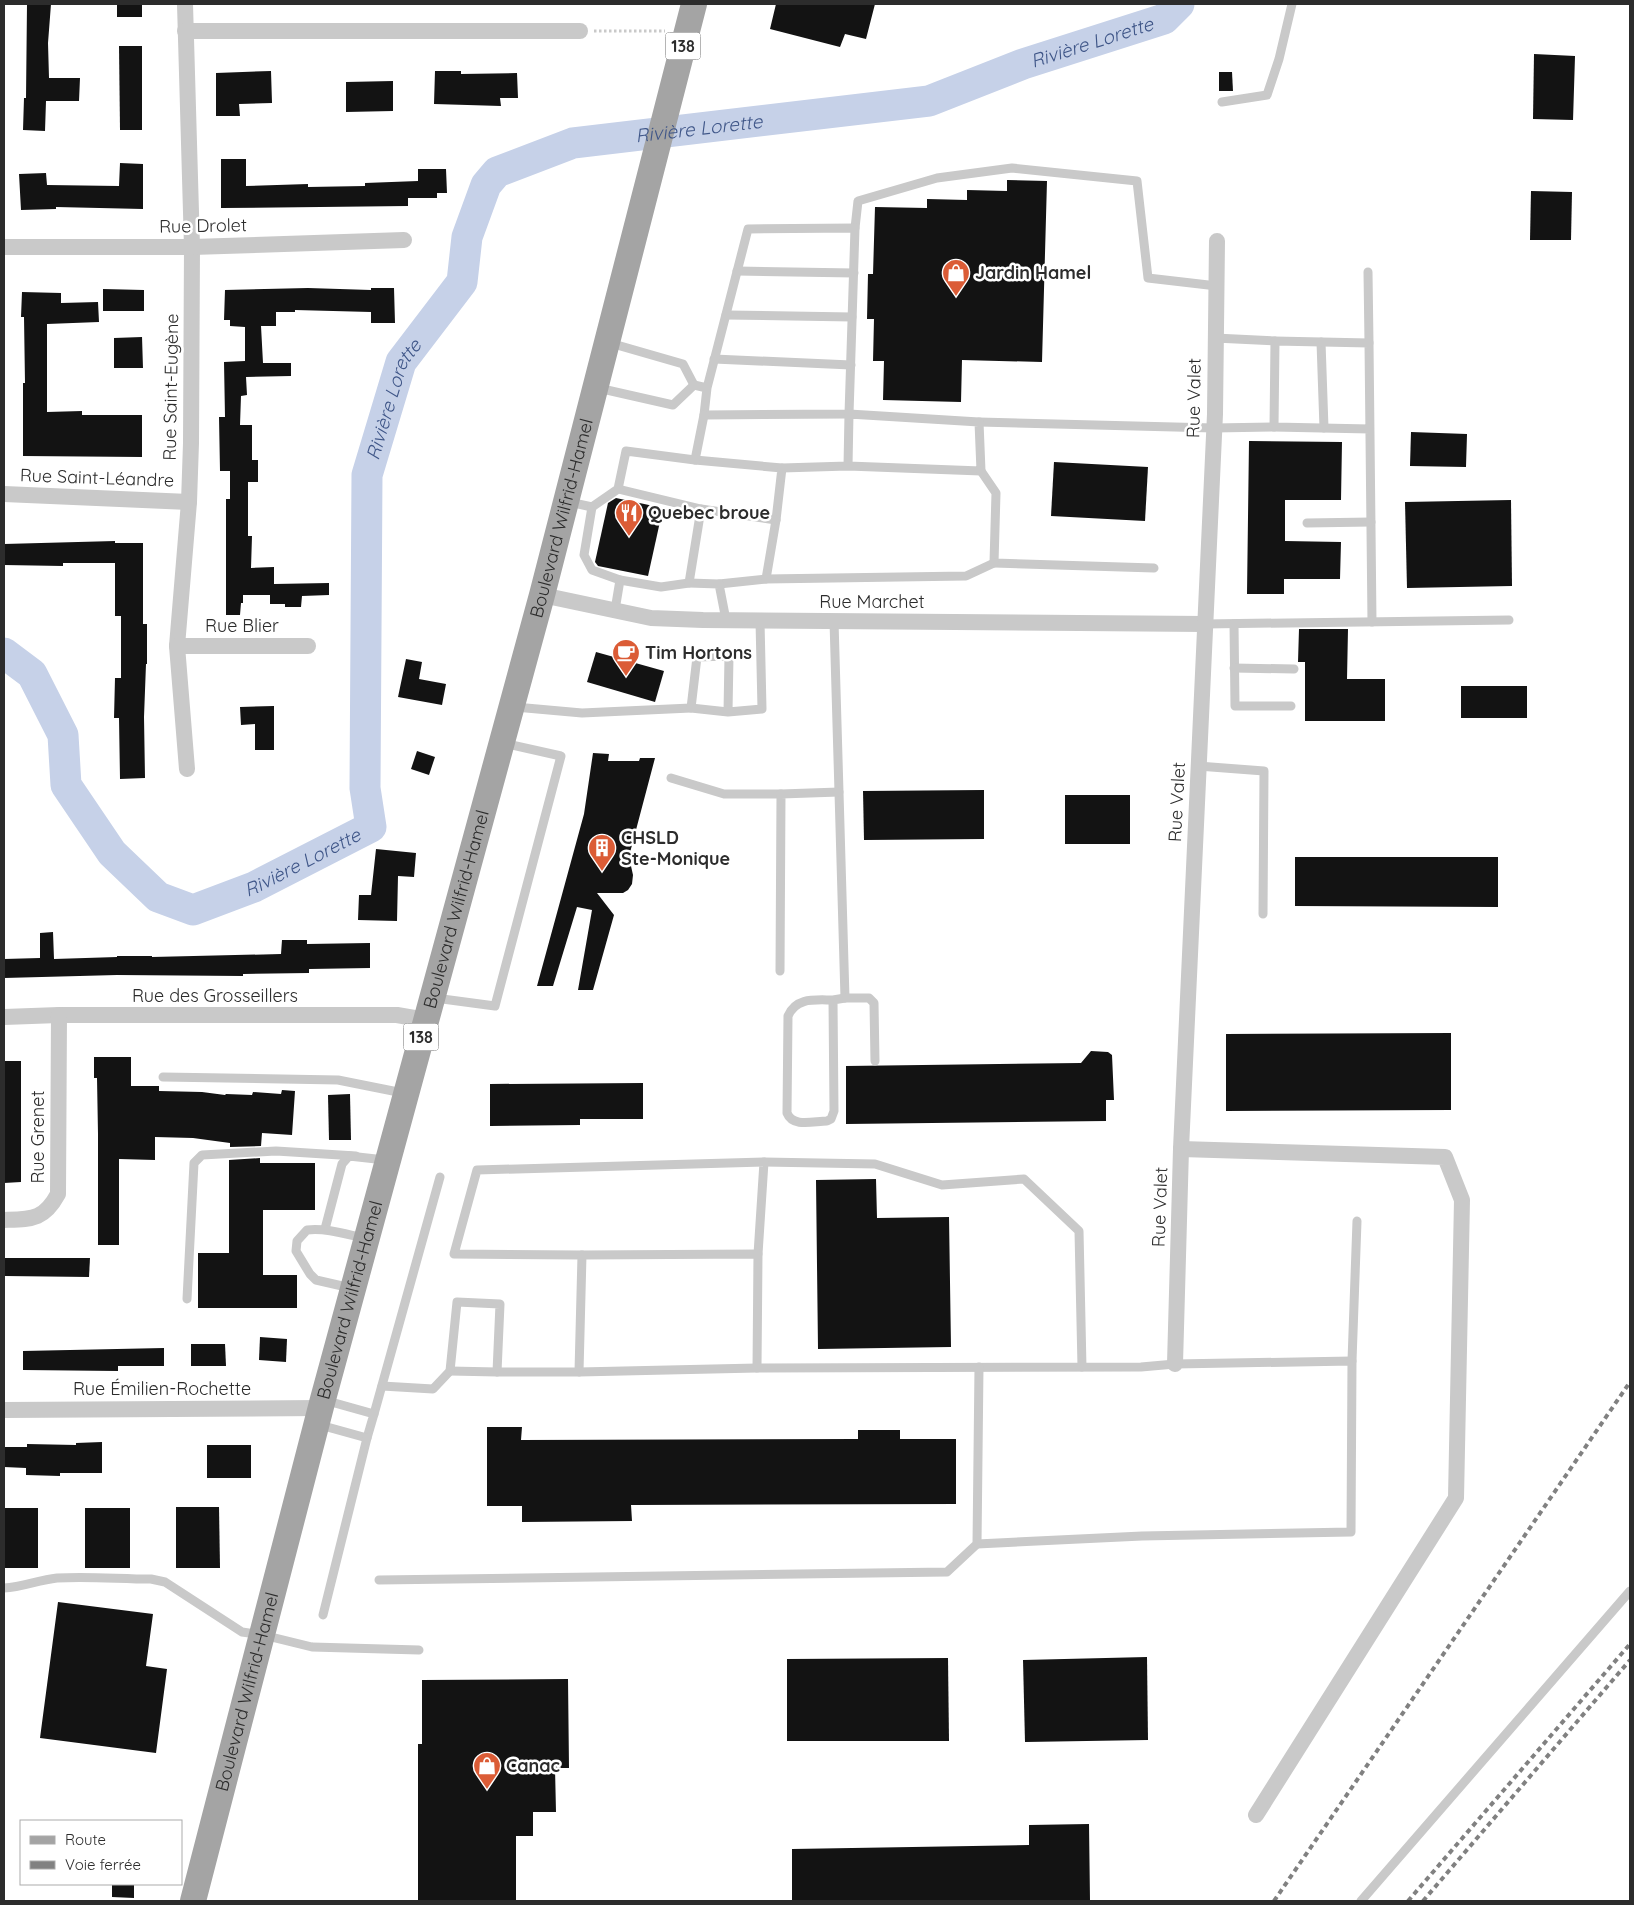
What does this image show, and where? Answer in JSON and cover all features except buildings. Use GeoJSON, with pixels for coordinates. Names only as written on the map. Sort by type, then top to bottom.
{"type":"FeatureCollection","features":[{"type":"Feature","properties":{"kind":"main road","name":"Boulevard Wilfrid-Hamel"},"geometry":{"type":"LineString","coordinates":[[193,1901],[320,1410],[542,595],[694,4]]}},
{"type":"Feature","properties":{"kind":"street","name":"Rue Saint-Eugène"},"geometry":{"type":"LineString","coordinates":[[185,4],[192,247],[191,443],[189,502],[176,646],[187,769]]}},
{"type":"Feature","properties":{"kind":"street"},"geometry":{"type":"LineString","coordinates":[[186,31],[580,31]]}},
{"type":"Feature","properties":{"kind":"street","name":"Rue Drolet"},"geometry":{"type":"LineString","coordinates":[[4,248],[192,247],[404,240]]}},
{"type":"Feature","properties":{"kind":"street","name":"Rue Valet"},"geometry":{"type":"LineString","coordinates":[[1175,1364],[1181,1149],[1214,428],[1217,242]]}},
{"type":"Feature","properties":{"kind":"street","name":"Rue Saint-Léandre"},"geometry":{"type":"LineString","coordinates":[[4,494],[189,502]]}},
{"type":"Feature","properties":{"kind":"street","name":"Rue Marchet"},"geometry":{"type":"LineString","coordinates":[[542,595],[652,618],[760,621],[1205,624]]}},
{"type":"Feature","properties":{"kind":"street","name":"Rue Blier"},"geometry":{"type":"LineString","coordinates":[[176,646],[308,646]]}},
{"type":"Feature","properties":{"kind":"street","name":"Rue des Grosseillers"},"geometry":{"type":"LineString","coordinates":[[4,1017],[59,1015],[397,1015],[429,1009]]}},
{"type":"Feature","properties":{"kind":"street","name":"Rue Grenet"},"geometry":{"type":"LineString","coordinates":[[4,1220],[33,1219],[42,1215],[51,1206],[58,1194],[59,1015]]}},
{"type":"Feature","properties":{"kind":"street"},"geometry":{"type":"LineString","coordinates":[[1181,1149],[1445,1157],[1462,1200],[1456,1498],[1256,1815]]}},
{"type":"Feature","properties":{"kind":"street","name":"Rue Émilien-Rochette"},"geometry":{"type":"LineString","coordinates":[[4,1410],[320,1410]]}},
{"type":"Feature","properties":{"kind":"lane"},"geometry":{"type":"LineString","coordinates":[[1222,102],[1267,95],[1279,59],[1292,4]]}},
{"type":"Feature","properties":{"kind":"lane"},"geometry":{"type":"LineString","coordinates":[[848,466],[855,228],[858,201],[937,178],[1012,168],[1137,181],[1148,278],[1217,286]]}},
{"type":"Feature","properties":{"kind":"lane"},"geometry":{"type":"LineString","coordinates":[[695,460],[707,388],[748,229],[855,228]]}},
{"type":"Feature","properties":{"kind":"lane"},"geometry":{"type":"LineString","coordinates":[[737,271],[854,272]]}},
{"type":"Feature","properties":{"kind":"lane"},"geometry":{"type":"LineString","coordinates":[[1368,272],[1372,622]]}},
{"type":"Feature","properties":{"kind":"lane"},"geometry":{"type":"LineString","coordinates":[[726,315],[852,317]]}},
{"type":"Feature","properties":{"kind":"lane"},"geometry":{"type":"LineString","coordinates":[[1215,338],[1369,343]]}},
{"type":"Feature","properties":{"kind":"lane"},"geometry":{"type":"LineString","coordinates":[[1274,427],[1275,341]]}},
{"type":"Feature","properties":{"kind":"lane"},"geometry":{"type":"LineString","coordinates":[[606,342],[683,364],[694,385],[707,388]]}},
{"type":"Feature","properties":{"kind":"lane"},"geometry":{"type":"LineString","coordinates":[[1321,342],[1324,428]]}},
{"type":"Feature","properties":{"kind":"lane"},"geometry":{"type":"LineString","coordinates":[[714,359],[851,364]]}},
{"type":"Feature","properties":{"kind":"lane"},"geometry":{"type":"LineString","coordinates":[[595,388],[673,405],[694,385]]}},
{"type":"Feature","properties":{"kind":"lane"},"geometry":{"type":"LineString","coordinates":[[704,415],[849,414],[979,422],[1214,428],[1370,429]]}},
{"type":"Feature","properties":{"kind":"lane"},"geometry":{"type":"LineString","coordinates":[[979,422],[982,471],[996,493],[994,563]]}},
{"type":"Feature","properties":{"kind":"lane"},"geometry":{"type":"LineString","coordinates":[[982,471],[848,466],[782,468],[626,451],[618,489],[592,507],[584,555],[592,570],[620,580],[661,587],[690,583],[719,584],[766,580],[966,576],[994,563],[1154,568]]}},
{"type":"Feature","properties":{"kind":"lane"},"geometry":{"type":"LineString","coordinates":[[766,580],[782,468]]}},
{"type":"Feature","properties":{"kind":"lane"},"geometry":{"type":"LineString","coordinates":[[618,489],[701,509],[776,520]]}},
{"type":"Feature","properties":{"kind":"lane"},"geometry":{"type":"LineString","coordinates":[[566,501],[592,507]]}},
{"type":"Feature","properties":{"kind":"lane"},"geometry":{"type":"LineString","coordinates":[[690,583],[701,509]]}},
{"type":"Feature","properties":{"kind":"lane"},"geometry":{"type":"LineString","coordinates":[[1307,522],[1371,522]]}},
{"type":"Feature","properties":{"kind":"lane"},"geometry":{"type":"LineString","coordinates":[[614,610],[620,580]]}},
{"type":"Feature","properties":{"kind":"lane"},"geometry":{"type":"LineString","coordinates":[[719,584],[726,620]]}},
{"type":"Feature","properties":{"kind":"lane"},"geometry":{"type":"LineString","coordinates":[[1205,624],[1509,620]]}},
{"type":"Feature","properties":{"kind":"lane"},"geometry":{"type":"LineString","coordinates":[[512,707],[582,713],[692,708],[728,712],[762,709],[760,621]]}},
{"type":"Feature","properties":{"kind":"lane"},"geometry":{"type":"LineString","coordinates":[[834,621],[845,998]]}},
{"type":"Feature","properties":{"kind":"lane"},"geometry":{"type":"LineString","coordinates":[[1234,624],[1235,706],[1291,706]]}},
{"type":"Feature","properties":{"kind":"lane"},"geometry":{"type":"LineString","coordinates":[[692,708],[697,657],[729,656],[728,712]]}},
{"type":"Feature","properties":{"kind":"lane"},"geometry":{"type":"LineString","coordinates":[[1234,668],[1294,669]]}},
{"type":"Feature","properties":{"kind":"lane"},"geometry":{"type":"LineString","coordinates":[[429,1009],[496,1006],[561,756],[502,743]]}},
{"type":"Feature","properties":{"kind":"lane"},"geometry":{"type":"LineString","coordinates":[[1198,766],[1264,771],[1263,914]]}},
{"type":"Feature","properties":{"kind":"lane"},"geometry":{"type":"LineString","coordinates":[[671,778],[724,794],[839,792]]}},
{"type":"Feature","properties":{"kind":"lane"},"geometry":{"type":"LineString","coordinates":[[780,971],[781,794]]}},
{"type":"Feature","properties":{"kind":"lane"},"geometry":{"type":"LineString","coordinates":[[833,1000],[834,1111],[831,1118],[827,1121],[794,1122],[789,1119],[787,1114],[788,1016],[791,1008],[804,1001],[868,998],[874,1003],[875,1061]]}},
{"type":"Feature","properties":{"kind":"lane"},"geometry":{"type":"LineString","coordinates":[[163,1077],[338,1080],[406,1094]]}},
{"type":"Feature","properties":{"kind":"lane"},"geometry":{"type":"LineString","coordinates":[[187,1299],[194,1163],[202,1154],[276,1151],[388,1160]]}},
{"type":"Feature","properties":{"kind":"lane"},"geometry":{"type":"LineString","coordinates":[[326,1229],[342,1164],[349,1156],[356,1156]]}},
{"type":"Feature","properties":{"kind":"lane"},"geometry":{"type":"LineString","coordinates":[[758,1254],[454,1254],[477,1170],[764,1162],[875,1164],[942,1185],[1024,1179],[1079,1231],[1082,1366]]}},
{"type":"Feature","properties":{"kind":"lane"},"geometry":{"type":"LineString","coordinates":[[757,1368],[758,1254],[764,1162]]}},
{"type":"Feature","properties":{"kind":"lane"},"geometry":{"type":"LineString","coordinates":[[323,1615],[367,1438],[440,1177]]}},
{"type":"Feature","properties":{"kind":"lane"},"geometry":{"type":"LineString","coordinates":[[379,1580],[947,1572],[977,1544],[1142,1536],[1351,1532],[1352,1361],[1358,1221]]}},
{"type":"Feature","properties":{"kind":"lane"},"geometry":{"type":"LineString","coordinates":[[353,1289],[316,1280],[300,1260],[296,1251],[297,1241],[307,1230],[326,1229],[367,1239]]}},
{"type":"Feature","properties":{"kind":"lane"},"geometry":{"type":"LineString","coordinates":[[579,1372],[582,1255]]}},
{"type":"Feature","properties":{"kind":"lane"},"geometry":{"type":"LineString","coordinates":[[382,1386],[433,1389],[450,1371],[457,1302],[500,1304],[497,1372]]}},
{"type":"Feature","properties":{"kind":"lane"},"geometry":{"type":"LineString","coordinates":[[450,1371],[579,1372],[757,1368],[1142,1367],[1175,1364],[1352,1361]]}},
{"type":"Feature","properties":{"kind":"lane"},"geometry":{"type":"LineString","coordinates":[[977,1544],[979,1367]]}},
{"type":"Feature","properties":{"kind":"lane"},"geometry":{"type":"LineString","coordinates":[[320,1410],[374,1414]]}},
{"type":"Feature","properties":{"kind":"lane"},"geometry":{"type":"LineString","coordinates":[[320,1410],[367,1438]]}},
{"type":"Feature","properties":{"kind":"lane"},"geometry":{"type":"LineString","coordinates":[[4,1588],[21,1587],[59,1578],[165,1582],[236,1629],[312,1647],[419,1650]]}},
{"type":"Feature","properties":{"kind":"lane"},"geometry":{"type":"LineString","coordinates":[[1361,1901],[1630,1591]]}},
{"type":"Feature","properties":{"kind":"path"},"geometry":{"type":"LineString","coordinates":[[580,31],[666,31]]}},
{"type":"Feature","properties":{"kind":"waterway","name":"Rivière Lorette"},"geometry":{"type":"LineString","coordinates":[[4,653],[32,674],[63,735],[66,785],[112,853],[158,897],[193,910],[254,887],[371,827],[365,788],[367,475],[401,362],[462,282],[467,237],[486,185],[497,172],[573,143],[929,101],[1023,64],[1164,19],[1179,4]]}},
{"type":"Feature","properties":{"kind":"railway"},"geometry":{"type":"LineString","coordinates":[[1274,1901],[1630,1382]]}},
{"type":"Feature","properties":{"kind":"railway"},"geometry":{"type":"LineString","coordinates":[[1408,1901],[1630,1644]]}},
{"type":"Feature","properties":{"kind":"railway"},"geometry":{"type":"LineString","coordinates":[[1423,1901],[1630,1660]]}},
{"type":"Feature","properties":{"kind":"place","name":"Jardin Hamel"},"geometry":{"type":"Point","coordinates":[956,297]}},
{"type":"Feature","properties":{"kind":"place","name":"Quebec broue"},"geometry":{"type":"Point","coordinates":[629,537]}},
{"type":"Feature","properties":{"kind":"place","name":"Tim Hortons"},"geometry":{"type":"Point","coordinates":[626,677]}},
{"type":"Feature","properties":{"kind":"place","name":"CHSLD Ste-Monique"},"geometry":{"type":"Point","coordinates":[602,872]}},
{"type":"Feature","properties":{"kind":"place","name":"Canac"},"geometry":{"type":"Point","coordinates":[487,1790]}}]}
